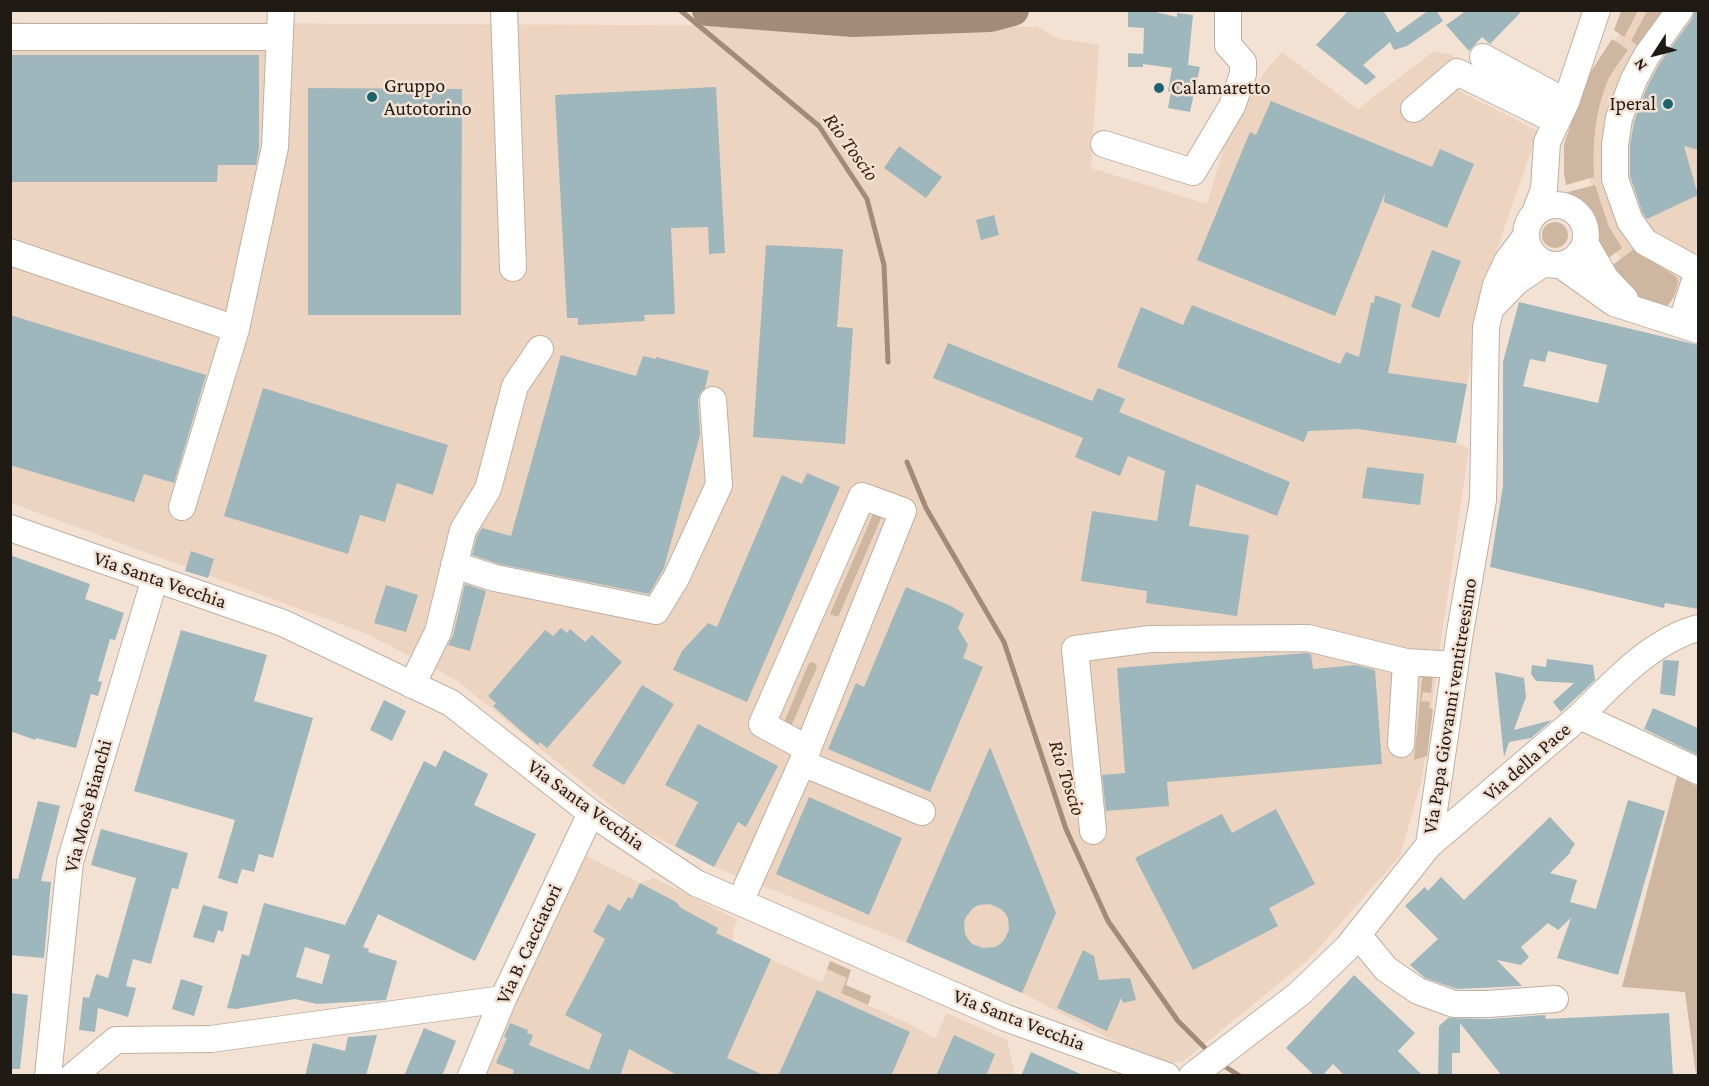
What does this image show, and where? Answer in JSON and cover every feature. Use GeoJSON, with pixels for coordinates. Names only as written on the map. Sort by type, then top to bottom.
{"type":"FeatureCollection","features":[{"type":"Feature","properties":{"kind":"street"},"geometry":{"type":"LineString","coordinates":[[1104,144],[1193,172],[1232,106],[1243,74],[1243,62],[1228,45],[1228,10]]}},
{"type":"Feature","properties":{"kind":"street","name":"Via Papa Giovanni ventitreesimo"},"geometry":{"type":"LineString","coordinates":[[1192,1076],[1299,994],[1347,948],[1430,845],[1455,665],[1483,500],[1486,327],[1496,285],[1508,260],[1530,225],[1544,189],[1547,142],[1562,111],[1597,10]]}},
{"type":"Feature","properties":{"kind":"street"},"geometry":{"type":"LineString","coordinates":[[1643,312],[1619,295],[1606,279],[1585,243],[1584,226],[1575,212],[1559,205],[1551,205],[1530,225],[1531,252],[1614,303],[1690,327],[1698,270],[1646,242],[1630,221],[1626,196],[1615,177],[1615,145],[1619,118],[1634,79],[1661,46],[1680,10]]}},
{"type":"Feature","properties":{"kind":"street"},"geometry":{"type":"LineString","coordinates":[[504,16],[513,268]]}},
{"type":"Feature","properties":{"kind":"street"},"geometry":{"type":"LineString","coordinates":[[10,37],[281,23],[275,147],[236,329],[182,507]]}},
{"type":"Feature","properties":{"kind":"street"},"geometry":{"type":"LineString","coordinates":[[1482,57],[1562,111]]}},
{"type":"Feature","properties":{"kind":"street"},"geometry":{"type":"LineString","coordinates":[[1414,109],[1457,72],[1562,111]]}},
{"type":"Feature","properties":{"kind":"street","name":"Via Papa Giovanni ventitreesimo"},"geometry":{"type":"LineString","coordinates":[[1562,111],[1556,148],[1558,171],[1563,189],[1575,212]]}},
{"type":"Feature","properties":{"kind":"street"},"geometry":{"type":"LineString","coordinates":[[1491,307],[1516,282],[1553,264],[1576,257],[1585,243]]}},
{"type":"Feature","properties":{"kind":"street"},"geometry":{"type":"LineString","coordinates":[[10,252],[236,329]]}},
{"type":"Feature","properties":{"kind":"street"},"geometry":{"type":"LineString","coordinates":[[412,685],[438,632],[463,530],[488,489],[515,386],[540,349]]}},
{"type":"Feature","properties":{"kind":"street"},"geometry":{"type":"LineString","coordinates":[[454,565],[495,578],[656,611],[676,578],[719,485],[713,400]]}},
{"type":"Feature","properties":{"kind":"street"},"geometry":{"type":"LineString","coordinates":[[740,902],[805,756],[903,511],[862,496],[762,724],[805,756],[922,812]]}},
{"type":"Feature","properties":{"kind":"street","name":"Via Santa Vecchia"},"geometry":{"type":"LineString","coordinates":[[10,528],[283,623],[451,703],[591,813],[696,883],[1006,1018],[1167,1076]]}},
{"type":"Feature","properties":{"kind":"street","name":"Via Mosè Bianchi"},"geometry":{"type":"LineString","coordinates":[[48,1076],[70,862],[155,578]]}},
{"type":"Feature","properties":{"kind":"street"},"geometry":{"type":"LineString","coordinates":[[1580,716],[1645,656],[1666,641],[1698,628]]}},
{"type":"Feature","properties":{"kind":"street"},"geometry":{"type":"LineString","coordinates":[[1093,831],[1075,649],[1150,639],[1308,638],[1406,662],[1455,665]]}},
{"type":"Feature","properties":{"kind":"street"},"geometry":{"type":"LineString","coordinates":[[1401,744],[1406,662]]}},
{"type":"Feature","properties":{"kind":"street","name":"Via della Pace"},"geometry":{"type":"LineString","coordinates":[[1430,845],[1580,716],[1698,771]]}},
{"type":"Feature","properties":{"kind":"street","name":"Via B. Cacciatori"},"geometry":{"type":"LineString","coordinates":[[471,1076],[503,999],[591,813]]}},
{"type":"Feature","properties":{"kind":"street"},"geometry":{"type":"LineString","coordinates":[[1358,935],[1386,969],[1418,991],[1454,1004],[1488,1005],[1555,999]]}},
{"type":"Feature","properties":{"kind":"street"},"geometry":{"type":"LineString","coordinates":[[74,1076],[116,1040],[211,1039],[503,999]]}},
{"type":"Feature","properties":{"kind":"shaded area"},"geometry":{"type":"Polygon","coordinates":[[[1621,11],[1638,11],[1624,37],[1614,30],[1621,11]]]}},
{"type":"Feature","properties":{"kind":"shaded area"},"geometry":{"type":"Polygon","coordinates":[[[1636,11],[1698,11],[1698,241],[1680,299],[1657,298],[1635,282],[1607,238],[1585,164],[1591,74],[1636,11]]]}},
{"type":"Feature","properties":{"kind":"shaded area"},"geometry":{"type":"Polygon","coordinates":[[[1647,11],[1666,11],[1640,47],[1631,41],[1647,11]]]}},
{"type":"Feature","properties":{"kind":"shaded area"},"geometry":{"type":"Polygon","coordinates":[[[10,22],[1038,27],[1059,39],[1099,45],[1091,168],[1207,204],[1229,131],[1265,71],[1282,52],[1358,109],[1434,51],[1453,55],[1459,91],[1538,131],[1491,266],[1467,384],[1456,443],[1469,448],[1422,779],[1400,856],[1309,959],[1182,1062],[1157,1064],[1017,990],[906,942],[714,867],[637,827],[456,680],[365,633],[11,503],[10,22]]]}},
{"type":"Feature","properties":{"kind":"shaded area"},"geometry":{"type":"Polygon","coordinates":[[[1612,39],[1628,50],[1609,78],[1600,105],[1594,141],[1594,177],[1566,185],[1564,144],[1588,76],[1612,39]]]}},
{"type":"Feature","properties":{"kind":"shaded area"},"geometry":{"type":"Polygon","coordinates":[[[1595,185],[1609,227],[1622,248],[1603,262],[1596,227],[1568,192],[1595,185]]]}},
{"type":"Feature","properties":{"kind":"shaded area"},"geometry":{"type":"Polygon","coordinates":[[[1555,222],[1565,225],[1568,235],[1565,245],[1555,248],[1545,245],[1542,235],[1545,225],[1555,222]]]}},
{"type":"Feature","properties":{"kind":"shaded area"},"geometry":{"type":"Polygon","coordinates":[[[1634,249],[1678,280],[1671,301],[1660,311],[1654,313],[1606,270],[1634,249]]]}},
{"type":"Feature","properties":{"kind":"shaded area"},"geometry":{"type":"Polygon","coordinates":[[[874,512],[882,516],[838,617],[830,614],[874,512]]]}},
{"type":"Feature","properties":{"kind":"shaded area"},"geometry":{"type":"Polygon","coordinates":[[[811,662],[817,667],[792,724],[789,725],[785,720],[811,662]]]}},
{"type":"Feature","properties":{"kind":"shaded area"},"geometry":{"type":"Polygon","coordinates":[[[1423,671],[1433,673],[1431,693],[1423,692],[1421,701],[1430,702],[1429,708],[1433,709],[1427,756],[1414,760],[1423,671]]]}},
{"type":"Feature","properties":{"kind":"shaded area"},"geometry":{"type":"Polygon","coordinates":[[[1677,776],[1698,787],[1698,1075],[1696,1075],[1685,992],[1622,987],[1677,776]]]}},
{"type":"Feature","properties":{"kind":"shaded area"},"geometry":{"type":"Polygon","coordinates":[[[580,853],[640,883],[654,878],[738,920],[733,929],[733,941],[822,983],[827,969],[847,978],[841,993],[914,1026],[935,1039],[947,1013],[1007,1040],[1015,1075],[480,1076],[580,853]]]}},
{"type":"Feature","properties":{"kind":"shaded area"},"geometry":{"type":"Polygon","coordinates":[[[830,961],[851,970],[846,985],[871,996],[868,1005],[841,993],[847,978],[827,969],[830,961]]]}},
{"type":"Feature","properties":{"kind":"building"},"geometry":{"type":"Polygon","coordinates":[[[1128,10],[1147,10],[1177,17],[1177,13],[1193,15],[1188,65],[1200,67],[1190,112],[1168,108],[1172,68],[1143,64],[1143,67],[1128,67],[1128,53],[1143,54],[1143,57],[1144,28],[1128,27],[1128,10]]]}},
{"type":"Feature","properties":{"kind":"building"},"geometry":{"type":"Polygon","coordinates":[[[1349,10],[1383,10],[1397,33],[1429,10],[1436,10],[1443,21],[1407,46],[1394,50],[1390,42],[1363,65],[1376,77],[1366,85],[1316,45],[1349,10]]]}},
{"type":"Feature","properties":{"kind":"building"},"geometry":{"type":"Polygon","coordinates":[[[1467,10],[1523,10],[1490,44],[1482,37],[1469,51],[1446,25],[1467,10]]]}},
{"type":"Feature","properties":{"kind":"building","name":"Iperal"},"geometry":{"type":"Polygon","coordinates":[[[1695,10],[1698,10],[1698,150],[1684,146],[1698,195],[1647,219],[1643,214],[1630,176],[1630,146],[1634,122],[1648,85],[1660,63],[1692,19],[1695,10]]]}},
{"type":"Feature","properties":{"kind":"building"},"geometry":{"type":"Polygon","coordinates":[[[10,55],[259,55],[259,148],[256,165],[218,165],[217,182],[10,182],[10,55]]]}},
{"type":"Feature","properties":{"kind":"building"},"geometry":{"type":"Polygon","coordinates":[[[716,87],[725,253],[709,254],[708,227],[671,228],[675,314],[644,315],[645,321],[578,325],[578,318],[567,318],[555,95],[716,87]]]}},
{"type":"Feature","properties":{"kind":"building"},"geometry":{"type":"Polygon","coordinates":[[[308,88],[462,89],[461,315],[308,315],[308,88]]]}},
{"type":"Feature","properties":{"kind":"building"},"geometry":{"type":"Polygon","coordinates":[[[1271,101],[1432,167],[1440,149],[1474,164],[1447,228],[1384,202],[1385,193],[1335,316],[1197,260],[1250,132],[1256,135],[1271,101]]]}},
{"type":"Feature","properties":{"kind":"building"},"geometry":{"type":"Polygon","coordinates":[[[899,146],[942,177],[926,198],[884,168],[899,146]]]}},
{"type":"Feature","properties":{"kind":"building"},"geometry":{"type":"Polygon","coordinates":[[[994,215],[999,235],[981,240],[976,220],[994,215]]]}},
{"type":"Feature","properties":{"kind":"building"},"geometry":{"type":"Polygon","coordinates":[[[766,245],[843,249],[837,327],[853,328],[845,444],[753,437],[766,245]]]}},
{"type":"Feature","properties":{"kind":"building"},"geometry":{"type":"Polygon","coordinates":[[[1432,250],[1461,261],[1439,318],[1411,307],[1432,250]]]}},
{"type":"Feature","properties":{"kind":"building"},"geometry":{"type":"Polygon","coordinates":[[[1375,295],[1401,304],[1388,373],[1467,384],[1456,443],[1358,429],[1308,431],[1304,442],[1117,367],[1141,307],[1183,325],[1192,305],[1340,364],[1346,352],[1359,357],[1371,303],[1374,303],[1375,295]]]}},
{"type":"Feature","properties":{"kind":"building"},"geometry":{"type":"Polygon","coordinates":[[[1519,302],[1698,345],[1698,609],[1665,603],[1664,608],[1490,567],[1503,485],[1503,362],[1519,302]],[[1548,351],[1545,362],[1530,359],[1523,386],[1598,403],[1607,365],[1548,351]]]}},
{"type":"Feature","properties":{"kind":"building"},"geometry":{"type":"Polygon","coordinates":[[[10,315],[206,375],[174,483],[144,474],[134,502],[10,465],[10,315]]]}},
{"type":"Feature","properties":{"kind":"building"},"geometry":{"type":"Polygon","coordinates":[[[948,343],[1092,401],[1098,388],[1125,399],[1119,412],[1290,482],[1277,516],[1196,484],[1189,526],[1249,535],[1237,616],[1146,603],[1147,591],[1081,581],[1092,511],[1157,521],[1165,471],[1128,456],[1120,476],[1075,457],[1083,438],[933,378],[948,343]]]}},
{"type":"Feature","properties":{"kind":"building"},"geometry":{"type":"Polygon","coordinates":[[[561,355],[636,376],[643,356],[656,359],[656,357],[709,371],[705,388],[698,400],[700,435],[664,568],[649,594],[499,564],[472,555],[477,536],[482,528],[511,536],[561,355]]]}},
{"type":"Feature","properties":{"kind":"building"},"geometry":{"type":"Polygon","coordinates":[[[263,388],[448,445],[433,495],[397,483],[385,522],[360,515],[348,554],[224,516],[263,388]]]}},
{"type":"Feature","properties":{"kind":"building"},"geometry":{"type":"Polygon","coordinates":[[[1367,467],[1424,474],[1420,505],[1362,498],[1367,467]]]}},
{"type":"Feature","properties":{"kind":"building"},"geometry":{"type":"Polygon","coordinates":[[[807,473],[840,487],[747,702],[673,670],[682,651],[708,623],[717,627],[782,475],[802,484],[807,473]]]}},
{"type":"Feature","properties":{"kind":"building"},"geometry":{"type":"Polygon","coordinates":[[[191,551],[214,559],[208,578],[185,571],[191,551]]]}},
{"type":"Feature","properties":{"kind":"building"},"geometry":{"type":"Polygon","coordinates":[[[10,555],[90,584],[85,599],[124,613],[115,640],[110,639],[98,681],[102,682],[98,696],[91,694],[76,748],[36,738],[35,740],[10,731],[10,555]]]}},
{"type":"Feature","properties":{"kind":"building"},"geometry":{"type":"Polygon","coordinates":[[[465,584],[486,591],[470,651],[448,645],[453,636],[465,584]]]}},
{"type":"Feature","properties":{"kind":"building"},"geometry":{"type":"Polygon","coordinates":[[[386,585],[418,595],[406,632],[374,623],[386,585]]]}},
{"type":"Feature","properties":{"kind":"building"},"geometry":{"type":"Polygon","coordinates":[[[906,587],[964,614],[958,628],[968,645],[963,658],[983,667],[930,792],[828,749],[856,683],[864,687],[906,587]]]}},
{"type":"Feature","properties":{"kind":"building"},"geometry":{"type":"Polygon","coordinates":[[[561,628],[567,633],[570,629],[585,642],[592,635],[622,662],[547,748],[540,742],[538,745],[519,729],[493,706],[496,703],[488,696],[545,630],[553,636],[561,628]]]}},
{"type":"Feature","properties":{"kind":"building"},"geometry":{"type":"Polygon","coordinates":[[[181,630],[267,655],[254,701],[313,718],[273,858],[259,854],[254,872],[242,869],[237,884],[218,878],[235,820],[134,791],[181,630]]]}},
{"type":"Feature","properties":{"kind":"building"},"geometry":{"type":"Polygon","coordinates":[[[1311,654],[1313,669],[1356,665],[1375,670],[1382,764],[1167,782],[1169,806],[1106,811],[1102,775],[1125,773],[1117,668],[1311,654]]]}},
{"type":"Feature","properties":{"kind":"building"},"geometry":{"type":"Polygon","coordinates":[[[1547,659],[1593,665],[1595,680],[1561,712],[1553,702],[1574,683],[1536,681],[1531,674],[1532,665],[1546,667],[1547,659]]]}},
{"type":"Feature","properties":{"kind":"building"},"geometry":{"type":"Polygon","coordinates":[[[1663,661],[1679,661],[1675,696],[1660,694],[1663,661]]]}},
{"type":"Feature","properties":{"kind":"building"},"geometry":{"type":"Polygon","coordinates":[[[1495,672],[1524,678],[1526,697],[1514,730],[1552,720],[1531,738],[1509,742],[1504,757],[1495,672]]]}},
{"type":"Feature","properties":{"kind":"building"},"geometry":{"type":"Polygon","coordinates":[[[642,685],[674,704],[624,785],[592,766],[642,685]]]}},
{"type":"Feature","properties":{"kind":"building"},"geometry":{"type":"Polygon","coordinates":[[[384,700],[406,711],[392,741],[370,730],[384,700]]]}},
{"type":"Feature","properties":{"kind":"building"},"geometry":{"type":"Polygon","coordinates":[[[1653,708],[1698,728],[1698,755],[1644,729],[1653,708]]]}},
{"type":"Feature","properties":{"kind":"building"},"geometry":{"type":"Polygon","coordinates":[[[698,724],[778,766],[746,827],[738,822],[714,867],[675,846],[698,802],[665,785],[698,724]]]}},
{"type":"Feature","properties":{"kind":"building"},"geometry":{"type":"Polygon","coordinates":[[[990,747],[1056,913],[1022,993],[906,942],[990,747]],[[990,904],[973,908],[964,922],[965,934],[972,944],[983,948],[995,947],[1004,940],[1009,930],[1008,918],[1001,909],[990,904]]]}},
{"type":"Feature","properties":{"kind":"building"},"geometry":{"type":"Polygon","coordinates":[[[444,750],[488,774],[474,805],[536,834],[475,961],[378,914],[363,947],[369,949],[368,952],[397,961],[386,1000],[317,1004],[295,999],[236,1009],[227,1008],[242,954],[249,956],[264,903],[345,925],[424,761],[436,767],[444,750]],[[305,947],[296,977],[322,984],[330,955],[305,947]]]}},
{"type":"Feature","properties":{"kind":"building"},"geometry":{"type":"Polygon","coordinates":[[[809,797],[902,838],[869,915],[776,874],[809,797]]]}},
{"type":"Feature","properties":{"kind":"building"},"geometry":{"type":"Polygon","coordinates":[[[1628,800],[1665,811],[1618,975],[1557,958],[1571,918],[1558,930],[1548,923],[1521,947],[1529,957],[1521,965],[1497,960],[1522,986],[1457,989],[1425,978],[1410,965],[1438,939],[1405,906],[1425,887],[1428,891],[1441,877],[1464,900],[1550,817],[1575,844],[1571,852],[1550,873],[1577,880],[1570,902],[1596,909],[1628,800]]]}},
{"type":"Feature","properties":{"kind":"building"},"geometry":{"type":"Polygon","coordinates":[[[38,801],[60,806],[41,881],[51,882],[44,958],[10,955],[10,878],[18,879],[38,801]]]}},
{"type":"Feature","properties":{"kind":"building"},"geometry":{"type":"Polygon","coordinates":[[[1276,809],[1315,884],[1269,908],[1278,926],[1193,970],[1135,858],[1222,814],[1232,833],[1276,809]]]}},
{"type":"Feature","properties":{"kind":"building"},"geometry":{"type":"Polygon","coordinates":[[[101,829],[188,853],[178,889],[172,888],[151,964],[133,959],[126,986],[136,988],[128,1017],[98,1008],[95,1032],[79,1030],[83,997],[89,998],[96,974],[108,978],[136,878],[91,865],[101,829]]]}},
{"type":"Feature","properties":{"kind":"building"},"geometry":{"type":"Polygon","coordinates":[[[640,883],[718,928],[716,933],[771,959],[727,1058],[765,1076],[679,1076],[629,1049],[620,1076],[512,1076],[514,1070],[496,1063],[507,1038],[504,1037],[510,1023],[528,1030],[527,1033],[533,1035],[529,1045],[589,1070],[602,1034],[565,1015],[605,939],[593,932],[608,904],[620,911],[628,897],[632,899],[640,883]]]}},
{"type":"Feature","properties":{"kind":"building"},"geometry":{"type":"Polygon","coordinates":[[[203,905],[228,912],[223,932],[218,930],[214,943],[193,937],[203,905]]]}},
{"type":"Feature","properties":{"kind":"building"},"geometry":{"type":"Polygon","coordinates":[[[1083,950],[1094,956],[1099,980],[1130,978],[1136,1000],[1123,1003],[1121,998],[1107,1031],[1057,1008],[1083,950]]]}},
{"type":"Feature","properties":{"kind":"building"},"geometry":{"type":"Polygon","coordinates":[[[1354,975],[1415,1033],[1398,1051],[1423,1076],[1345,1076],[1333,1064],[1322,1076],[1315,1076],[1286,1048],[1354,975]]]}},
{"type":"Feature","properties":{"kind":"building"},"geometry":{"type":"Polygon","coordinates":[[[181,979],[203,986],[194,1016],[172,1009],[181,979]]]}},
{"type":"Feature","properties":{"kind":"building"},"geometry":{"type":"Polygon","coordinates":[[[817,990],[910,1032],[891,1076],[778,1076],[817,990]]]}},
{"type":"Feature","properties":{"kind":"building"},"geometry":{"type":"Polygon","coordinates":[[[10,993],[28,995],[20,1069],[10,1069],[10,993]]]}},
{"type":"Feature","properties":{"kind":"building"},"geometry":{"type":"Polygon","coordinates":[[[1669,1013],[1673,1076],[1502,1076],[1460,1023],[1460,1053],[1452,1053],[1452,1076],[1438,1076],[1439,1026],[1448,1018],[1489,1019],[1545,1015],[1546,1019],[1669,1013]]]}},
{"type":"Feature","properties":{"kind":"building"},"geometry":{"type":"Polygon","coordinates":[[[424,1028],[456,1041],[442,1076],[404,1076],[424,1028]]]}},
{"type":"Feature","properties":{"kind":"building"},"geometry":{"type":"Polygon","coordinates":[[[377,1035],[366,1076],[305,1076],[313,1043],[345,1051],[348,1037],[377,1035]]]}},
{"type":"Feature","properties":{"kind":"building"},"geometry":{"type":"Polygon","coordinates":[[[954,1035],[995,1054],[986,1076],[936,1076],[954,1035]]]}},
{"type":"Feature","properties":{"kind":"building"},"geometry":{"type":"Polygon","coordinates":[[[1031,1052],[1085,1076],[1021,1076],[1031,1052]]]}},
{"type":"Feature","properties":{"kind":"waterway","name":"Rio Toscio"},"geometry":{"type":"LineString","coordinates":[[680,10],[819,126],[867,199],[884,265],[888,362]]}},
{"type":"Feature","properties":{"kind":"waterway"},"geometry":{"type":"LineString","coordinates":[[708,10],[853,21],[990,16],[1013,10]]}},
{"type":"Feature","properties":{"kind":"waterway","name":"Rio Toscio"},"geometry":{"type":"LineString","coordinates":[[907,462],[926,508],[1004,642],[1066,829],[1108,921],[1178,1021],[1210,1053]]}},
{"type":"Feature","properties":{"kind":"waterway","name":"Rio Toscio"},"geometry":{"type":"LineString","coordinates":[[1221,1064],[1240,1076]]}},
{"type":"Feature","properties":{"kind":"place","name":"Calamaretto"},"geometry":{"type":"Point","coordinates":[1159,88]}},
{"type":"Feature","properties":{"kind":"place","name":"Gruppo Autotorino"},"geometry":{"type":"Point","coordinates":[372,97]}},
{"type":"Feature","properties":{"kind":"place","name":"Iperal"},"geometry":{"type":"Point","coordinates":[1668,104]}}]}
